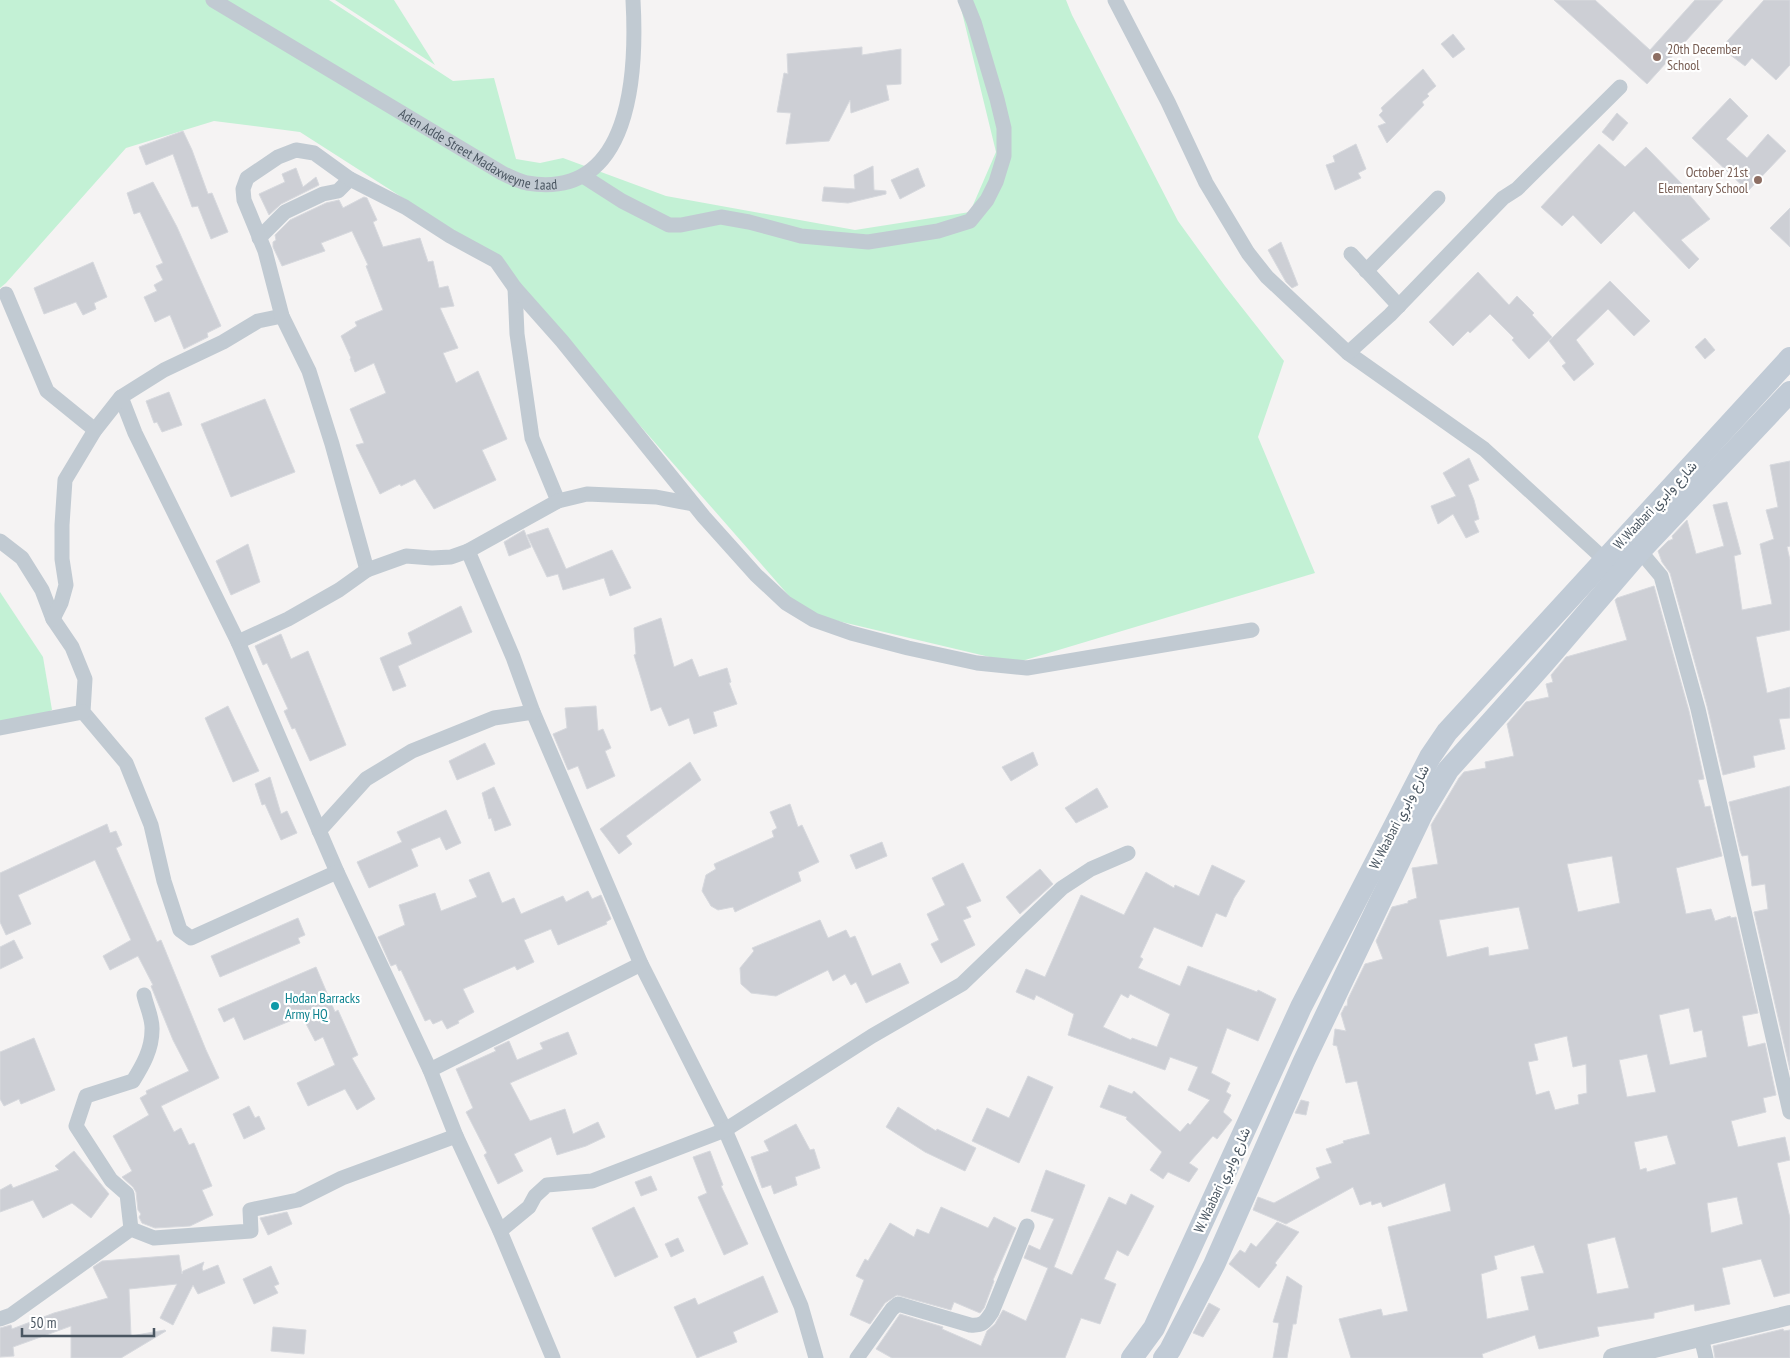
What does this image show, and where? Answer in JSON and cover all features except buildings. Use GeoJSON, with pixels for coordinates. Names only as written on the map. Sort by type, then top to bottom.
{"type":"FeatureCollection","features":[{"type":"Feature","properties":{"kind":"main road","name":"W. Waabari شارع وابري"},"geometry":{"type":"LineString","coordinates":[[1132,1358],[1154,1328],[1301,1007],[1430,757],[1447,732],[1790,358]]}},
{"type":"Feature","properties":{"kind":"main road","name":"W. Waabari شارع وابري"},"geometry":{"type":"LineString","coordinates":[[1164,1358],[1214,1265],[1304,1061],[1423,812],[1448,770],[1543,664],[1640,551],[1790,392]]}},
{"type":"Feature","properties":{"kind":"street","name":"Aden Adde Street Madaxweyne 1aad"},"geometry":{"type":"LineString","coordinates":[[213,0],[502,173],[525,183],[543,185],[563,183],[583,176],[600,162],[612,145],[628,104],[635,30],[633,0]]}},
{"type":"Feature","properties":{"kind":"street"},"geometry":{"type":"LineString","coordinates":[[583,176],[622,201],[669,225],[681,225],[721,217],[749,222],[801,236],[868,242],[938,231],[970,221],[987,200],[996,182],[1004,156],[1004,128],[966,0]]}},
{"type":"Feature","properties":{"kind":"street"},"geometry":{"type":"LineString","coordinates":[[1115,0],[1206,184],[1248,252],[1267,277],[1348,353],[1484,449],[1605,560]]}},
{"type":"Feature","properties":{"kind":"street"},"geometry":{"type":"LineString","coordinates":[[1348,353],[1399,306],[1503,198],[1517,190],[1620,87]]}},
{"type":"Feature","properties":{"kind":"street"},"geometry":{"type":"LineString","coordinates":[[367,570],[332,444],[309,371],[282,316],[264,251],[244,200],[246,178],[278,157],[296,150],[314,153],[350,179],[405,207],[450,236],[496,261],[515,288],[562,341],[693,504],[756,575],[786,603],[814,620],[850,633],[908,648],[977,662],[1027,668],[1252,630]]}},
{"type":"Feature","properties":{"kind":"street"},"geometry":{"type":"LineString","coordinates":[[259,238],[286,212],[324,194],[338,191],[350,179]]}},
{"type":"Feature","properties":{"kind":"street"},"geometry":{"type":"LineString","coordinates":[[1366,271],[1438,198]]}},
{"type":"Feature","properties":{"kind":"street"},"geometry":{"type":"LineString","coordinates":[[1351,254],[1399,306]]}},
{"type":"Feature","properties":{"kind":"street"},"geometry":{"type":"LineString","coordinates":[[515,288],[517,334],[532,438],[558,501]]}},
{"type":"Feature","properties":{"kind":"street"},"geometry":{"type":"LineString","coordinates":[[6,294],[48,391],[95,430]]}},
{"type":"Feature","properties":{"kind":"street"},"geometry":{"type":"LineString","coordinates":[[53,619],[61,602],[66,584],[62,559],[65,480],[95,430],[121,397],[164,370],[224,342],[258,321],[282,316]]}},
{"type":"Feature","properties":{"kind":"street"},"geometry":{"type":"LineString","coordinates":[[121,397],[135,433],[238,642],[337,872],[430,1070],[456,1136],[500,1231],[553,1358]]}},
{"type":"Feature","properties":{"kind":"street"},"geometry":{"type":"LineString","coordinates":[[238,642],[288,619],[338,590],[367,570],[406,556],[452,557],[468,551],[558,501],[587,494],[656,497],[693,504]]}},
{"type":"Feature","properties":{"kind":"street"},"geometry":{"type":"LineString","coordinates":[[0,541],[22,558],[42,590],[53,619],[72,648],[84,679],[82,712],[126,763],[151,825],[164,881],[180,930],[191,938],[337,872]]}},
{"type":"Feature","properties":{"kind":"street"},"geometry":{"type":"LineString","coordinates":[[468,551],[513,658],[533,712],[641,964],[725,1130],[801,1306],[816,1358]]}},
{"type":"Feature","properties":{"kind":"street"},"geometry":{"type":"LineString","coordinates":[[1640,551],[1661,576],[1698,709],[1790,1112]]}},
{"type":"Feature","properties":{"kind":"street"},"geometry":{"type":"LineString","coordinates":[[0,728],[82,712]]}},
{"type":"Feature","properties":{"kind":"street"},"geometry":{"type":"LineString","coordinates":[[319,831],[366,779],[412,751],[494,718],[533,712]]}},
{"type":"Feature","properties":{"kind":"street"},"geometry":{"type":"LineString","coordinates":[[500,1231],[529,1208],[535,1196],[547,1185],[592,1180],[725,1130],[872,1036],[962,984],[1062,888],[1091,869],[1128,853]]}},
{"type":"Feature","properties":{"kind":"street"},"geometry":{"type":"LineString","coordinates":[[430,1070],[641,964]]}},
{"type":"Feature","properties":{"kind":"street"},"geometry":{"type":"LineString","coordinates":[[132,1229],[127,1194],[111,1180],[76,1126],[86,1096],[133,1081],[144,1064],[153,1028],[144,995]]}},
{"type":"Feature","properties":{"kind":"street"},"geometry":{"type":"LineString","coordinates":[[132,1229],[154,1238],[252,1231],[250,1210],[298,1200],[342,1178],[456,1136]]}},
{"type":"Feature","properties":{"kind":"street"},"geometry":{"type":"LineString","coordinates":[[857,1358],[892,1309],[898,1304],[970,1325],[979,1326],[985,1323],[992,1312],[1028,1226]]}},
{"type":"Feature","properties":{"kind":"street"},"geometry":{"type":"LineString","coordinates":[[0,1319],[11,1315],[132,1229]]}},
{"type":"Feature","properties":{"kind":"street"},"geometry":{"type":"LineString","coordinates":[[1618,1358],[1790,1315]]}},
{"type":"Feature","properties":{"kind":"street"},"geometry":{"type":"LineString","coordinates":[[1701,1337],[1706,1358]]}},
{"type":"Feature","properties":{"kind":"green space"},"geometry":{"type":"Polygon","coordinates":[[[0,0],[329,0],[453,81],[494,78],[516,159],[540,163],[563,158],[666,196],[855,230],[970,212],[996,152],[959,0],[1066,0],[1178,221],[1225,286],[1284,361],[1258,437],[1315,573],[1015,663],[804,613],[489,253],[300,132],[214,121],[126,148],[0,288],[0,0]]]}},
{"type":"Feature","properties":{"kind":"green space"},"geometry":{"type":"Polygon","coordinates":[[[335,0],[394,0],[435,65],[335,0]]]}},
{"type":"Feature","properties":{"kind":"green space"},"geometry":{"type":"Polygon","coordinates":[[[0,592],[43,657],[52,710],[0,732],[0,592]]]}},
{"type":"Feature","properties":{"kind":"place","name":"20th December School"},"geometry":{"type":"Point","coordinates":[1657,57]}},
{"type":"Feature","properties":{"kind":"place","name":"October 21st Elementary School"},"geometry":{"type":"Point","coordinates":[1758,180]}},
{"type":"Feature","properties":{"kind":"place","name":"Hodan Barracks Army HQ"},"geometry":{"type":"Point","coordinates":[275,1006]}}]}
